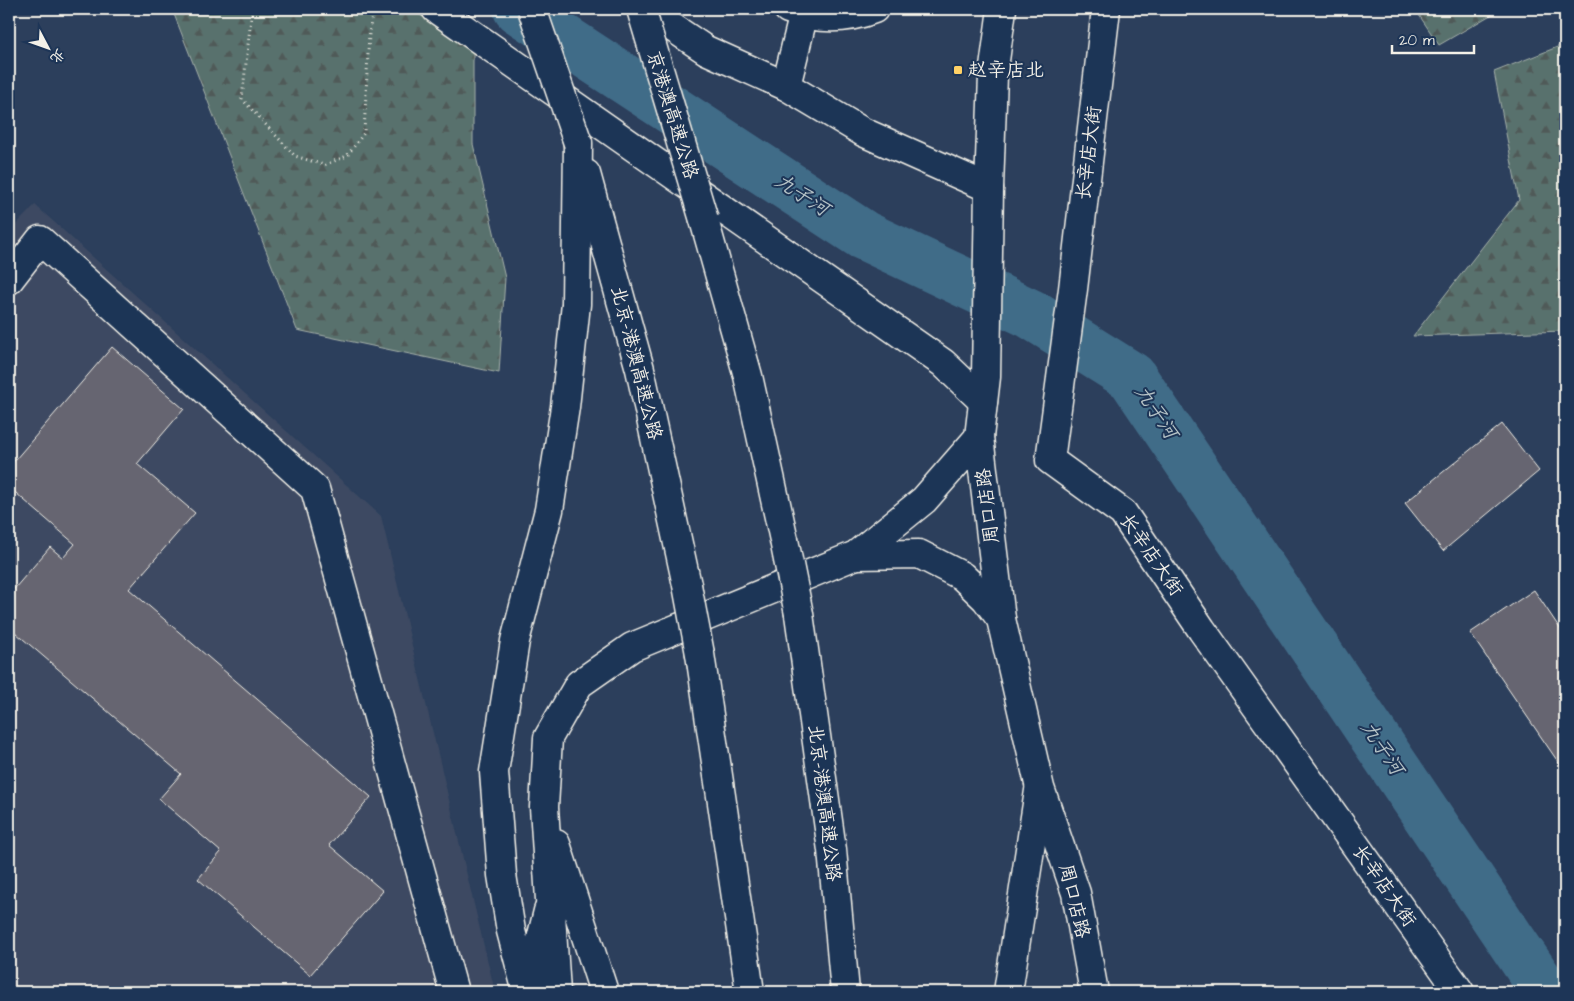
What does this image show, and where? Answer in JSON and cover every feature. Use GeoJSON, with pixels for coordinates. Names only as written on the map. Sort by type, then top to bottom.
{"type":"FeatureCollection","features":[{"type":"Feature","properties":{"kind":"main road"},"geometry":{"type":"LineString","coordinates":[[436,9],[943,363],[984,389]]}},
{"type":"Feature","properties":{"kind":"main road"},"geometry":{"type":"LineString","coordinates":[[528,992],[511,931],[502,875],[494,772],[515,641],[549,510],[565,407],[576,304],[578,143],[532,9]]}},
{"type":"Feature","properties":{"kind":"main road","name":"京港澳高速公路"},"geometry":{"type":"LineString","coordinates":[[640,9],[704,220],[748,376],[799,614]]}},
{"type":"Feature","properties":{"kind":"main road"},"geometry":{"type":"LineString","coordinates":[[645,9],[706,50],[786,86],[863,132],[989,188]]}},
{"type":"Feature","properties":{"kind":"main road"},"geometry":{"type":"LineString","coordinates":[[788,9],[827,18],[858,15],[874,9]]}},
{"type":"Feature","properties":{"kind":"main road"},"geometry":{"type":"LineString","coordinates":[[786,86],[805,9]]}},
{"type":"Feature","properties":{"kind":"main road","name":"周口店路"},"geometry":{"type":"LineString","coordinates":[[1002,9],[993,75],[984,389],[979,436],[1000,619],[1040,788],[1076,894],[1094,992]]}},
{"type":"Feature","properties":{"kind":"main road","name":"长辛店大街"},"geometry":{"type":"LineString","coordinates":[[1106,9],[1073,288],[1050,460],[1123,513],[1202,630],[1460,992]]}},
{"type":"Feature","properties":{"kind":"main road","name":"北京-港澳高速公路"},"geometry":{"type":"LineString","coordinates":[[578,143],[640,369],[687,585],[700,654],[750,992]]}},
{"type":"Feature","properties":{"kind":"main road"},"geometry":{"type":"LineString","coordinates":[[9,280],[40,240],[316,489],[454,992]]}},
{"type":"Feature","properties":{"kind":"main road"},"geometry":{"type":"LineString","coordinates":[[556,992],[544,807],[548,738],[579,684],[632,647],[856,555],[924,500],[979,436]]}},
{"type":"Feature","properties":{"kind":"main road"},"geometry":{"type":"LineString","coordinates":[[856,555],[919,554],[962,576],[986,599],[1000,619]]}},
{"type":"Feature","properties":{"kind":"main road","name":"北京-港澳高速公路"},"geometry":{"type":"LineString","coordinates":[[799,614],[832,850],[845,992]]}},
{"type":"Feature","properties":{"kind":"main road"},"geometry":{"type":"LineString","coordinates":[[1008,992],[1040,788]]}},
{"type":"Feature","properties":{"kind":"main road"},"geometry":{"type":"LineString","coordinates":[[544,807],[604,992]]}},
{"type":"Feature","properties":{"kind":"main road"},"geometry":{"type":"LineString","coordinates":[[528,992],[550,902]]}},
{"type":"Feature","properties":{"kind":"path"},"geometry":{"type":"LineString","coordinates":[[252,9],[242,99],[295,156],[324,166],[347,156],[364,133],[369,34],[373,9]]}},
{"type":"Feature","properties":{"kind":"shaded area"},"geometry":{"type":"Polygon","coordinates":[[[35,205],[381,516],[495,992],[9,992],[9,232],[35,205]]]}},
{"type":"Feature","properties":{"kind":"green space"},"geometry":{"type":"Polygon","coordinates":[[[172,9],[411,9],[473,51],[473,144],[505,278],[499,373],[297,330],[172,9]]]}},
{"type":"Feature","properties":{"kind":"green space"},"geometry":{"type":"Polygon","coordinates":[[[1415,9],[1501,9],[1439,45],[1415,9]]]}},
{"type":"Feature","properties":{"kind":"green space"},"geometry":{"type":"Polygon","coordinates":[[[1565,44],[1565,331],[1413,336],[1519,200],[1494,72],[1565,44]]]}},
{"type":"Feature","properties":{"kind":"building"},"geometry":{"type":"Polygon","coordinates":[[[112,347],[184,409],[137,464],[195,513],[129,589],[371,797],[329,845],[383,891],[310,975],[198,879],[221,852],[159,799],[181,774],[9,627],[9,595],[50,547],[63,558],[75,544],[9,487],[9,467],[112,347]]]}},
{"type":"Feature","properties":{"kind":"building"},"geometry":{"type":"Polygon","coordinates":[[[1502,424],[1539,471],[1443,551],[1405,503],[1502,424]]]}},
{"type":"Feature","properties":{"kind":"building"},"geometry":{"type":"Polygon","coordinates":[[[1534,590],[1565,636],[1565,772],[1470,633],[1534,590]]]}},
{"type":"Feature","properties":{"kind":"waterway","name":"九子河"},"geometry":{"type":"LineString","coordinates":[[518,9],[863,235],[1031,314],[1132,377],[1546,992]]}},
{"type":"Feature","properties":{"kind":"place","name":"赵辛店北"},"geometry":{"type":"Point","coordinates":[958,70]}}]}
